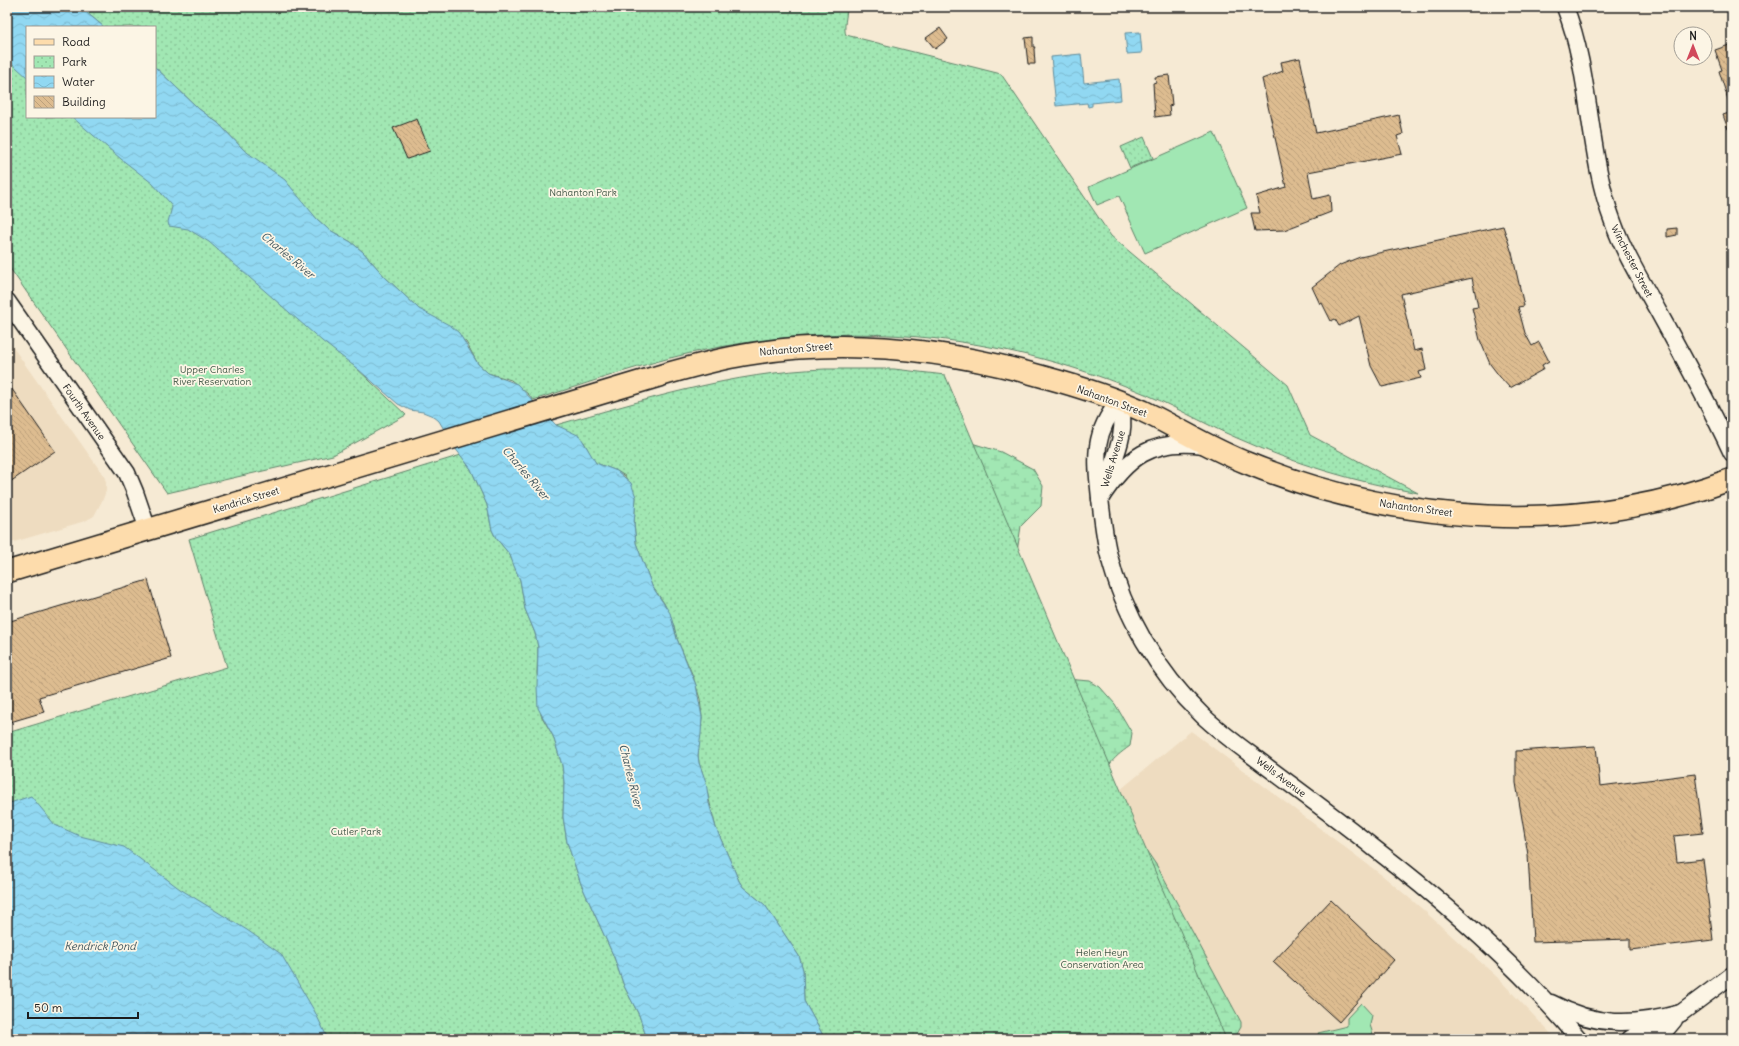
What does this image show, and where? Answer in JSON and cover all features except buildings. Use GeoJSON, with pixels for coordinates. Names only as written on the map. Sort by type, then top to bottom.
{"type":"FeatureCollection","features":[{"type":"Feature","properties":{"kind":"main road","name":"Nahanton Street"},"geometry":{"type":"LineString","coordinates":[[485,429],[712,361],[764,351],[833,346],[894,348],[961,358],[1044,377],[1120,402],[1155,417],[1207,445],[1274,474],[1328,492],[1386,505],[1468,515],[1530,516],[1594,511],[1659,500],[1732,479]]}},
{"type":"Feature","properties":{"kind":"main road","name":"Kendrick Street"},"geometry":{"type":"LineString","coordinates":[[7,572],[485,429]]}},
{"type":"Feature","properties":{"kind":"street","name":"Winchester Street"},"geometry":{"type":"LineString","coordinates":[[1565,7],[1577,43],[1600,172],[1612,221],[1632,262],[1705,398],[1732,453]]}},
{"type":"Feature","properties":{"kind":"street","name":"Fourth Avenue"},"geometry":{"type":"LineString","coordinates":[[7,301],[124,470],[135,492],[148,530]]}},
{"type":"Feature","properties":{"kind":"street","name":"Wells Avenue"},"geometry":{"type":"LineString","coordinates":[[1120,402],[1124,428],[1100,499],[1107,546],[1120,590],[1134,622],[1148,648],[1176,686],[1202,714],[1223,733],[1366,841],[1432,894],[1477,934],[1543,1000],[1579,1039]]}},
{"type":"Feature","properties":{"kind":"street"},"geometry":{"type":"LineString","coordinates":[[1100,499],[1123,468],[1134,458],[1147,451],[1161,446],[1179,444],[1207,445]]}},
{"type":"Feature","properties":{"kind":"street","name":"Wells Avenue"},"geometry":{"type":"LineString","coordinates":[[1630,1039],[1681,1013],[1732,976]]}},
{"type":"Feature","properties":{"kind":"street","name":"Wells Avenue"},"geometry":{"type":"LineString","coordinates":[[1543,1000],[1586,1017],[1625,1023],[1658,1019],[1681,1013]]}},
{"type":"Feature","properties":{"kind":"street","name":"Wells Avenue"},"geometry":{"type":"LineString","coordinates":[[1658,1039],[1681,1013]]}},
{"type":"Feature","properties":{"kind":"shaded area"},"geometry":{"type":"Polygon","coordinates":[[[7,339],[104,476],[106,491],[94,516],[85,521],[7,544],[7,339]]]}},
{"type":"Feature","properties":{"kind":"shaded area"},"geometry":{"type":"Polygon","coordinates":[[[1191,731],[1383,876],[1420,907],[1497,977],[1556,1039],[1226,1039],[1120,790],[1191,731]]]}},
{"type":"Feature","properties":{"kind":"green space","name":"Nahanton Park"},"geometry":{"type":"Polygon","coordinates":[[[80,7],[847,7],[845,25],[846,35],[1001,74],[1111,236],[1288,385],[1310,435],[1418,493],[1349,478],[1303,464],[1224,432],[1133,389],[1082,371],[1031,356],[979,345],[927,338],[875,334],[822,335],[769,340],[715,348],[669,358],[533,400],[511,380],[488,373],[478,364],[466,342],[419,309],[385,277],[363,252],[351,242],[328,229],[270,169],[257,161],[244,150],[218,123],[199,109],[156,68],[156,26],[103,26],[80,7]]]}},
{"type":"Feature","properties":{"kind":"green space","name":"Upper Charles River Reservation"},"geometry":{"type":"Polygon","coordinates":[[[7,39],[26,56],[26,118],[92,118],[406,415],[333,455],[167,493],[7,264],[7,39]]]}},
{"type":"Feature","properties":{"kind":"green space"},"geometry":{"type":"Polygon","coordinates":[[[1214,132],[1247,208],[1145,253],[1119,196],[1097,205],[1089,187],[1214,132]]]}},
{"type":"Feature","properties":{"kind":"green space"},"geometry":{"type":"Polygon","coordinates":[[[1144,137],[1153,158],[1130,168],[1121,147],[1144,137]]]}},
{"type":"Feature","properties":{"kind":"green space","name":"Helen Heyn Conservation Area"},"geometry":{"type":"Polygon","coordinates":[[[825,369],[894,369],[945,375],[1226,1039],[825,1039],[804,1001],[803,970],[799,956],[765,905],[743,887],[739,881],[716,828],[698,755],[702,717],[700,699],[693,676],[677,639],[674,626],[664,603],[652,586],[636,543],[634,524],[636,497],[625,476],[617,471],[596,463],[584,442],[556,425],[656,397],[723,381],[791,371],[825,369]]]}},
{"type":"Feature","properties":{"kind":"green space"},"geometry":{"type":"Polygon","coordinates":[[[939,433],[1001,452],[1033,469],[1043,486],[1041,506],[1021,526],[1017,552],[939,433]]]}},
{"type":"Feature","properties":{"kind":"green space","name":"Cutler Park"},"geometry":{"type":"Polygon","coordinates":[[[461,455],[471,469],[487,505],[492,530],[496,538],[510,555],[520,580],[525,609],[535,633],[538,647],[537,673],[541,715],[553,736],[562,765],[564,782],[563,817],[567,842],[581,884],[614,957],[624,986],[639,1015],[647,1039],[7,1039],[7,733],[227,667],[189,539],[461,455]]]}},
{"type":"Feature","properties":{"kind":"green space"},"geometry":{"type":"Polygon","coordinates":[[[1054,678],[1090,681],[1100,687],[1115,704],[1132,733],[1130,746],[1118,755],[1107,769],[1105,790],[1157,866],[1241,1022],[1241,1027],[1234,1037],[1226,1037],[1212,1030],[1054,678]]]}},
{"type":"Feature","properties":{"kind":"green space"},"geometry":{"type":"Polygon","coordinates":[[[1361,1003],[1372,1015],[1370,1025],[1373,1034],[1355,1039],[1321,1039],[1318,1033],[1347,1026],[1347,1018],[1361,1003]]]}},
{"type":"Feature","properties":{"kind":"water"},"geometry":{"type":"Polygon","coordinates":[[[7,7],[80,7],[103,26],[26,26],[26,76],[7,59],[7,7]]]}},
{"type":"Feature","properties":{"kind":"water"},"geometry":{"type":"Polygon","coordinates":[[[1140,32],[1142,53],[1127,54],[1125,33],[1140,32]]]}},
{"type":"Feature","properties":{"kind":"water"},"geometry":{"type":"Polygon","coordinates":[[[1081,54],[1084,83],[1119,79],[1121,100],[1092,103],[1092,106],[1088,107],[1087,103],[1056,106],[1051,57],[1081,54]]]}},
{"type":"Feature","properties":{"kind":"water","name":"Charles River"},"geometry":{"type":"Polygon","coordinates":[[[156,68],[199,109],[218,123],[244,150],[285,180],[317,219],[328,229],[351,242],[363,252],[385,277],[419,309],[451,326],[459,333],[478,364],[488,373],[517,384],[556,425],[580,436],[596,463],[617,471],[631,483],[636,497],[634,524],[636,543],[652,586],[670,613],[677,639],[696,685],[702,717],[698,755],[699,763],[706,782],[709,803],[716,828],[739,881],[743,887],[765,905],[799,956],[803,970],[804,1001],[825,1039],[647,1039],[639,1015],[624,986],[614,957],[581,884],[567,842],[563,817],[564,782],[562,765],[553,736],[538,708],[538,647],[535,633],[525,609],[520,580],[510,555],[496,538],[492,530],[487,505],[471,469],[455,448],[439,421],[433,416],[423,412],[410,410],[398,404],[359,370],[322,341],[209,242],[188,229],[169,226],[168,222],[172,207],[170,203],[152,183],[121,159],[73,118],[156,118],[156,68]]]}},
{"type":"Feature","properties":{"kind":"water","name":"Kendrick Pond"},"geometry":{"type":"Polygon","coordinates":[[[31,796],[55,825],[80,836],[124,847],[180,889],[247,930],[281,954],[315,1012],[328,1039],[7,1039],[7,804],[31,796]]]}}]}
